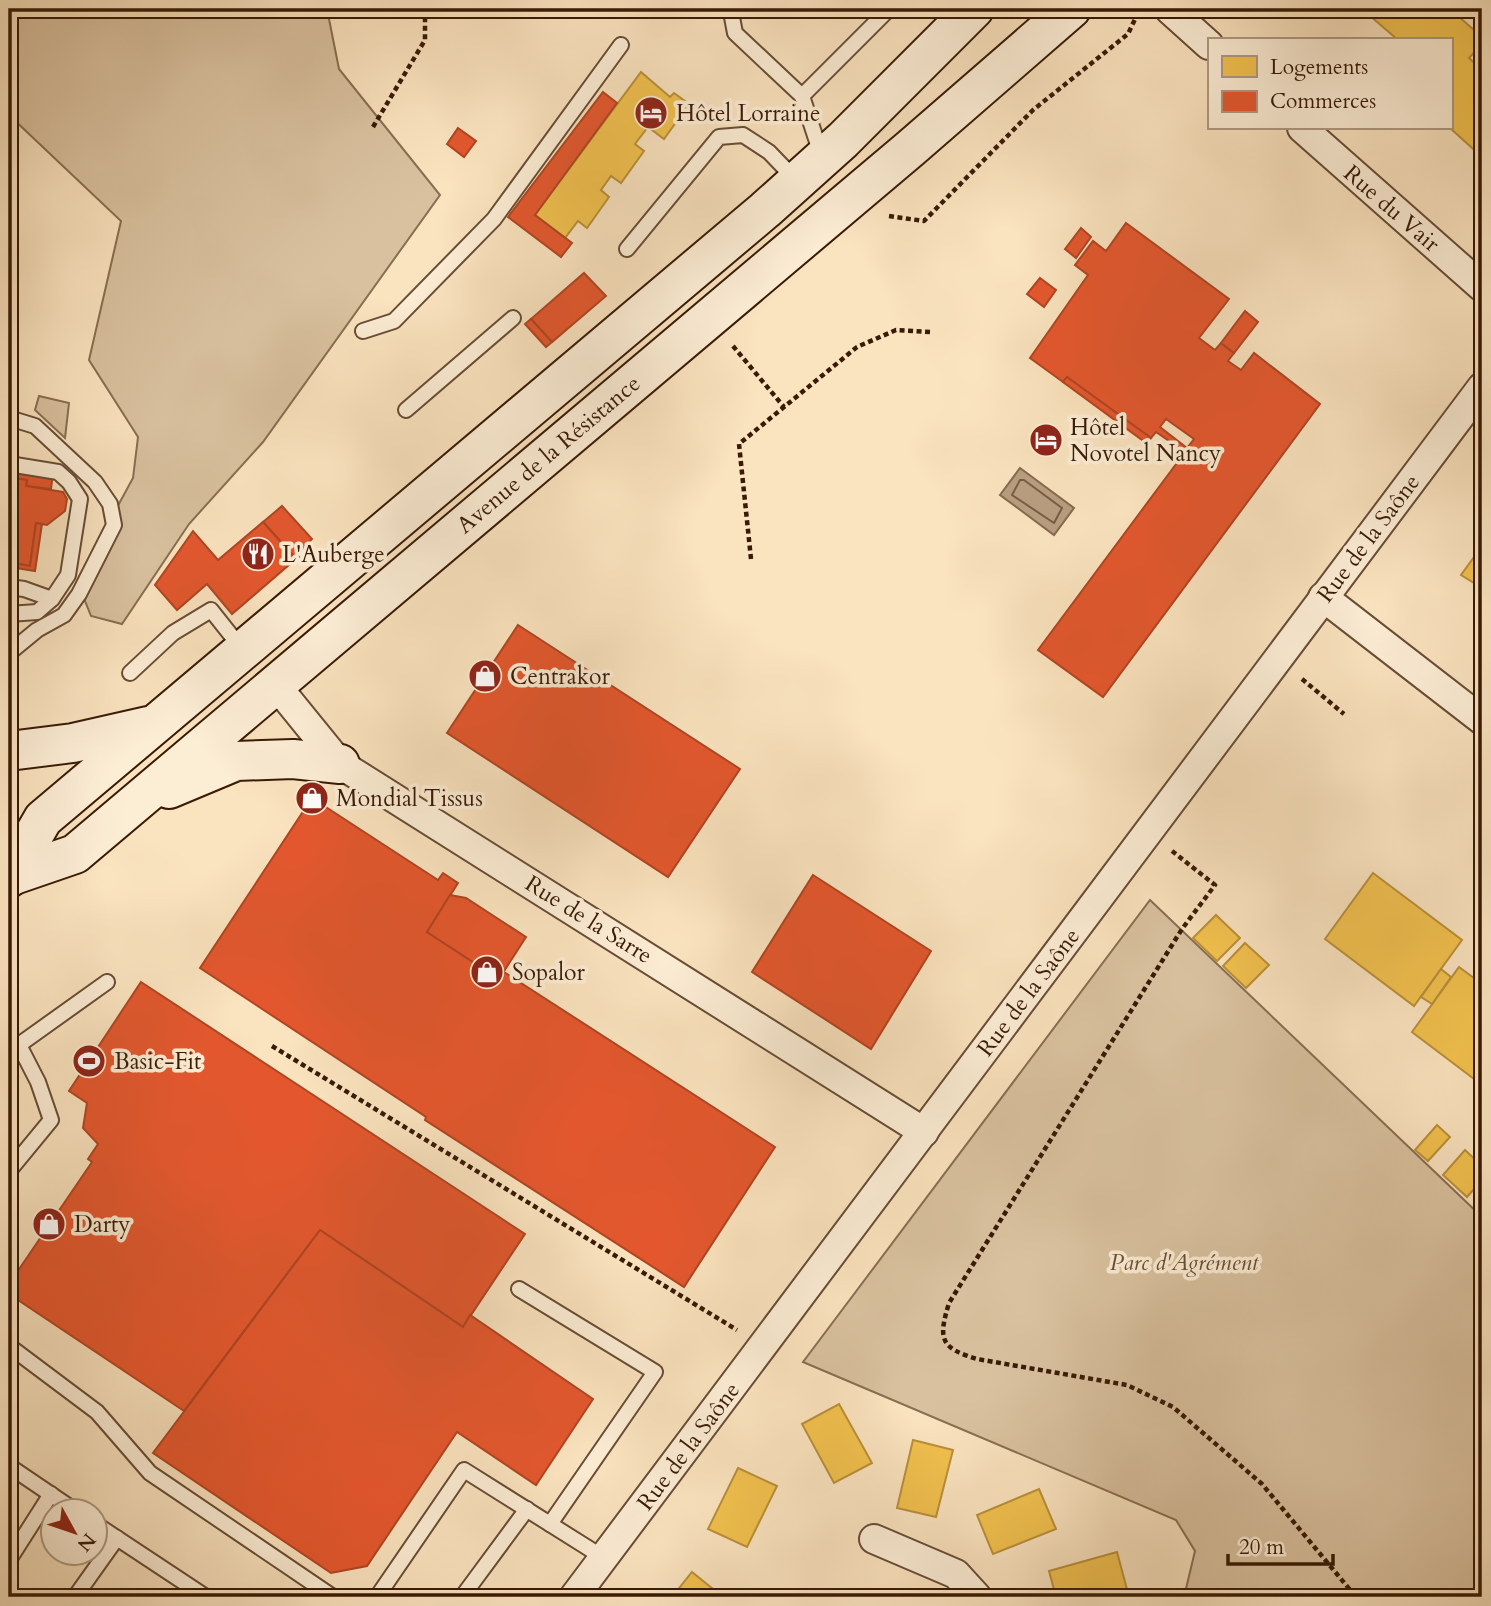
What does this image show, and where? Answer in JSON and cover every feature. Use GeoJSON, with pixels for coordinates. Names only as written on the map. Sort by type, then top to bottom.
{"type":"FeatureCollection","features":[{"type":"Feature","properties":{"kind":"main road","name":"Avenue de la Résistance"},"geometry":{"type":"LineString","coordinates":[[9,876],[43,819],[809,170],[974,9]]}},
{"type":"Feature","properties":{"kind":"main road","name":"Avenue de la Résistance"},"geometry":{"type":"LineString","coordinates":[[9,876],[75,854],[1071,9]]}},
{"type":"Feature","properties":{"kind":"main road"},"geometry":{"type":"LineString","coordinates":[[275,684],[271,659],[281,641],[402,542],[422,499]]}},
{"type":"Feature","properties":{"kind":"main road"},"geometry":{"type":"LineString","coordinates":[[9,751],[73,743],[153,725]]}},
{"type":"Feature","properties":{"kind":"main road"},"geometry":{"type":"LineString","coordinates":[[135,804],[236,761],[280,758],[341,764]]}},
{"type":"Feature","properties":{"kind":"street"},"geometry":{"type":"LineString","coordinates":[[1169,9],[1208,44]]}},
{"type":"Feature","properties":{"kind":"street","name":"Rue du Vair"},"geometry":{"type":"LineString","coordinates":[[1304,130],[1482,287]]}},
{"type":"Feature","properties":{"kind":"street","name":"Rue de la Saône"},"geometry":{"type":"LineString","coordinates":[[574,1597],[1482,387]]}},
{"type":"Feature","properties":{"kind":"street"},"geometry":{"type":"LineString","coordinates":[[1323,597],[1482,720]]}},
{"type":"Feature","properties":{"kind":"street","name":"Rue de la Sarre"},"geometry":{"type":"LineString","coordinates":[[275,684],[341,764],[924,1132]]}},
{"type":"Feature","properties":{"kind":"street"},"geometry":{"type":"LineString","coordinates":[[874,1539],[956,1574],[977,1597]]}},
{"type":"Feature","properties":{"kind":"lane"},"geometry":{"type":"LineString","coordinates":[[627,249],[719,137],[743,135],[769,152],[809,170],[802,96],[735,33],[731,12],[734,9]]}},
{"type":"Feature","properties":{"kind":"lane"},"geometry":{"type":"LineString","coordinates":[[802,96],[889,9]]}},
{"type":"Feature","properties":{"kind":"lane"},"geometry":{"type":"LineString","coordinates":[[363,331],[394,321],[494,219],[621,45]]}},
{"type":"Feature","properties":{"kind":"lane"},"geometry":{"type":"LineString","coordinates":[[406,410],[513,318]]}},
{"type":"Feature","properties":{"kind":"lane"},"geometry":{"type":"LineString","coordinates":[[9,418],[35,426],[95,482],[110,504],[114,525],[79,594],[64,615],[37,630],[9,653]]}},
{"type":"Feature","properties":{"kind":"lane"},"geometry":{"type":"LineString","coordinates":[[9,464],[58,472],[69,482],[80,499],[68,575],[52,599],[37,612],[9,614]]}},
{"type":"Feature","properties":{"kind":"lane"},"geometry":{"type":"LineString","coordinates":[[9,587],[24,589],[52,599]]}},
{"type":"Feature","properties":{"kind":"lane"},"geometry":{"type":"LineString","coordinates":[[130,673],[173,634],[211,610],[242,650]]}},
{"type":"Feature","properties":{"kind":"lane"},"geometry":{"type":"LineString","coordinates":[[9,1171],[51,1120],[38,1082],[14,1049],[107,982]]}},
{"type":"Feature","properties":{"kind":"lane"},"geometry":{"type":"LineString","coordinates":[[519,1289],[655,1372],[550,1524]]}},
{"type":"Feature","properties":{"kind":"lane"},"geometry":{"type":"LineString","coordinates":[[9,1346],[97,1412],[150,1473],[333,1597]]}},
{"type":"Feature","properties":{"kind":"lane"},"geometry":{"type":"LineString","coordinates":[[9,1466],[57,1498]]}},
{"type":"Feature","properties":{"kind":"lane"},"geometry":{"type":"LineString","coordinates":[[377,1597],[464,1469],[604,1558]]}},
{"type":"Feature","properties":{"kind":"lane"},"geometry":{"type":"LineString","coordinates":[[9,1560],[51,1494]]}},
{"type":"Feature","properties":{"kind":"lane"},"geometry":{"type":"LineString","coordinates":[[462,1597],[527,1509]]}},
{"type":"Feature","properties":{"kind":"lane"},"geometry":{"type":"LineString","coordinates":[[108,1532],[206,1597]]}},
{"type":"Feature","properties":{"kind":"lane"},"geometry":{"type":"LineString","coordinates":[[75,1597],[117,1538]]}},
{"type":"Feature","properties":{"kind":"path"},"geometry":{"type":"LineString","coordinates":[[373,127],[425,40],[425,9]]}},
{"type":"Feature","properties":{"kind":"path"},"geometry":{"type":"LineString","coordinates":[[885,215],[924,221],[1033,110],[1128,34],[1143,9]]}},
{"type":"Feature","properties":{"kind":"path"},"geometry":{"type":"LineString","coordinates":[[709,318],[784,407]]}},
{"type":"Feature","properties":{"kind":"path"},"geometry":{"type":"LineString","coordinates":[[751,559],[739,444],[857,347],[896,330],[930,332]]}},
{"type":"Feature","properties":{"kind":"path"},"geometry":{"type":"LineString","coordinates":[[1302,679],[1344,714]]}},
{"type":"Feature","properties":{"kind":"path"},"geometry":{"type":"LineString","coordinates":[[1172,852],[1215,885],[1182,929],[948,1303],[942,1325],[943,1341],[953,1352],[977,1359],[1127,1385],[1173,1407],[1262,1484],[1356,1597]]}},
{"type":"Feature","properties":{"kind":"path"},"geometry":{"type":"LineString","coordinates":[[272,1046],[763,1346]]}},
{"type":"Feature","properties":{"kind":"green space"},"geometry":{"type":"Polygon","coordinates":[[[9,9],[327,9],[339,69],[440,195],[263,442],[189,524],[122,624],[91,616],[77,581],[133,478],[138,437],[89,360],[121,221],[9,115],[9,9]]]}},
{"type":"Feature","properties":{"kind":"green space"},"geometry":{"type":"Polygon","coordinates":[[[39,396],[69,403],[65,438],[35,410],[39,396]]]}},
{"type":"Feature","properties":{"kind":"green space","name":"Parc d'Agrément"},"geometry":{"type":"Polygon","coordinates":[[[1150,900],[1482,1217],[1482,1597],[1184,1597],[1195,1551],[1176,1520],[803,1362],[1150,900]]]}},
{"type":"Feature","properties":{"kind":"water"},"geometry":{"type":"Polygon","coordinates":[[[1020,468],[1074,508],[1054,535],[1000,495],[1020,468]]]}},
{"type":"Feature","properties":{"kind":"building: Logements"},"geometry":{"type":"Polygon","coordinates":[[[1362,9],[1450,9],[1482,37],[1482,44],[1469,58],[1482,70],[1482,157],[1452,130],[1452,38],[1396,38],[1362,9]]]}},
{"type":"Feature","properties":{"kind":"building: Logements"},"geometry":{"type":"Polygon","coordinates":[[[641,72],[670,97],[674,93],[689,104],[664,139],[648,127],[635,144],[644,151],[621,183],[611,176],[601,190],[609,197],[587,228],[578,221],[565,238],[535,215],[641,72]]]}},
{"type":"Feature","properties":{"kind":"building: Logements"},"geometry":{"type":"Polygon","coordinates":[[[1482,546],[1482,588],[1461,575],[1482,546]]]}},
{"type":"Feature","properties":{"kind":"building: Logements"},"geometry":{"type":"Polygon","coordinates":[[[1373,873],[1462,940],[1414,1006],[1325,939],[1373,873]]]}},
{"type":"Feature","properties":{"kind":"building: Logements"},"geometry":{"type":"Polygon","coordinates":[[[1216,915],[1240,938],[1217,961],[1193,938],[1216,915]]]}},
{"type":"Feature","properties":{"kind":"building: Logements"},"geometry":{"type":"Polygon","coordinates":[[[1245,943],[1269,965],[1246,988],[1223,966],[1245,943]]]}},
{"type":"Feature","properties":{"kind":"building: Logements"},"geometry":{"type":"Polygon","coordinates":[[[1459,967],[1482,984],[1482,1085],[1412,1032],[1459,967]]]}},
{"type":"Feature","properties":{"kind":"building: Logements"},"geometry":{"type":"Polygon","coordinates":[[[1441,969],[1451,977],[1432,1004],[1421,997],[1441,969]]]}},
{"type":"Feature","properties":{"kind":"building: Logements"},"geometry":{"type":"Polygon","coordinates":[[[1437,1125],[1450,1137],[1428,1161],[1415,1150],[1437,1125]]]}},
{"type":"Feature","properties":{"kind":"building: Logements"},"geometry":{"type":"Polygon","coordinates":[[[1465,1150],[1482,1166],[1482,1180],[1467,1197],[1443,1175],[1465,1150]]]}},
{"type":"Feature","properties":{"kind":"building: Logements"},"geometry":{"type":"Polygon","coordinates":[[[839,1404],[872,1463],[834,1483],[802,1424],[839,1404]]]}},
{"type":"Feature","properties":{"kind":"building: Logements"},"geometry":{"type":"Polygon","coordinates":[[[913,1440],[953,1450],[936,1517],[897,1508],[913,1440]]]}},
{"type":"Feature","properties":{"kind":"building: Logements"},"geometry":{"type":"Polygon","coordinates":[[[738,1468],[777,1486],[747,1547],[708,1529],[738,1468]]]}},
{"type":"Feature","properties":{"kind":"building: Logements"},"geometry":{"type":"Polygon","coordinates":[[[1039,1489],[1056,1529],[993,1554],[977,1515],[1039,1489]]]}},
{"type":"Feature","properties":{"kind":"building: Logements"},"geometry":{"type":"Polygon","coordinates":[[[1117,1552],[1128,1593],[1113,1597],[1056,1597],[1049,1571],[1117,1552]]]}},
{"type":"Feature","properties":{"kind":"building: Logements"},"geometry":{"type":"Polygon","coordinates":[[[692,1572],[723,1597],[672,1597],[692,1572]]]}},
{"type":"Feature","properties":{"kind":"building: Commerces"},"geometry":{"type":"Polygon","coordinates":[[[603,92],[617,103],[535,215],[572,243],[561,257],[508,217],[603,92]]]}},
{"type":"Feature","properties":{"kind":"building: Commerces"},"geometry":{"type":"Polygon","coordinates":[[[458,128],[476,141],[464,157],[447,144],[458,128]]]}},
{"type":"Feature","properties":{"kind":"building: Commerces"},"geometry":{"type":"Polygon","coordinates":[[[1126,223],[1229,299],[1199,338],[1215,350],[1221,343],[1234,353],[1228,361],[1241,370],[1254,353],[1320,404],[1103,697],[1038,650],[1185,452],[1156,432],[1151,438],[1067,377],[1063,382],[1030,358],[1088,275],[1075,265],[1093,241],[1106,251],[1126,223]],[[1166,419],[1160,427],[1187,448],[1194,439],[1166,419]]]}},
{"type":"Feature","properties":{"kind":"building: Commerces"},"geometry":{"type":"Polygon","coordinates":[[[1081,228],[1091,237],[1076,258],[1065,249],[1081,228]]]}},
{"type":"Feature","properties":{"kind":"building: Commerces"},"geometry":{"type":"Polygon","coordinates":[[[584,273],[606,296],[552,342],[531,319],[584,273]]]}},
{"type":"Feature","properties":{"kind":"building: Commerces"},"geometry":{"type":"Polygon","coordinates":[[[1040,278],[1056,290],[1044,307],[1027,294],[1040,278]]]}},
{"type":"Feature","properties":{"kind":"building: Commerces"},"geometry":{"type":"Polygon","coordinates":[[[1245,311],[1258,322],[1234,353],[1221,343],[1245,311]]]}},
{"type":"Feature","properties":{"kind":"building: Commerces"},"geometry":{"type":"Polygon","coordinates":[[[531,319],[552,342],[546,347],[525,324],[531,319]]]}},
{"type":"Feature","properties":{"kind":"building: Commerces"},"geometry":{"type":"Polygon","coordinates":[[[1067,377],[1151,438],[1146,443],[1063,382],[1067,377]]]}},
{"type":"Feature","properties":{"kind":"building: Commerces"},"geometry":{"type":"Polygon","coordinates":[[[9,466],[53,473],[51,489],[26,486],[27,480],[9,477],[9,466]]]}},
{"type":"Feature","properties":{"kind":"building: Commerces"},"geometry":{"type":"Polygon","coordinates":[[[9,477],[27,480],[26,486],[63,492],[67,499],[65,511],[47,525],[36,523],[30,566],[9,562],[9,477]]]}},
{"type":"Feature","properties":{"kind":"building: Commerces"},"geometry":{"type":"Polygon","coordinates":[[[282,506],[312,539],[297,554],[299,557],[296,559],[263,522],[282,506]]]}},
{"type":"Feature","properties":{"kind":"building: Commerces"},"geometry":{"type":"Polygon","coordinates":[[[263,522],[296,559],[232,614],[207,584],[177,610],[155,585],[193,531],[218,560],[263,522]]]}},
{"type":"Feature","properties":{"kind":"building: Commerces"},"geometry":{"type":"Polygon","coordinates":[[[36,523],[42,524],[35,571],[9,567],[9,562],[30,566],[36,523]]]}},
{"type":"Feature","properties":{"kind":"building: Commerces"},"geometry":{"type":"Polygon","coordinates":[[[518,625],[740,769],[668,877],[447,733],[518,625]]]}},
{"type":"Feature","properties":{"kind":"building: Commerces"},"geometry":{"type":"Polygon","coordinates":[[[312,798],[438,880],[443,873],[458,883],[427,932],[499,979],[504,972],[775,1147],[684,1287],[425,1120],[426,1117],[200,968],[312,798]]]}},
{"type":"Feature","properties":{"kind":"building: Commerces"},"geometry":{"type":"Polygon","coordinates":[[[813,875],[931,951],[871,1049],[752,972],[813,875]]]}},
{"type":"Feature","properties":{"kind":"building: Commerces"},"geometry":{"type":"Polygon","coordinates":[[[450,895],[466,898],[526,937],[499,979],[427,932],[450,895]]]}},
{"type":"Feature","properties":{"kind":"building: Commerces"},"geometry":{"type":"Polygon","coordinates":[[[141,982],[525,1234],[463,1327],[320,1230],[184,1411],[9,1294],[9,1284],[92,1162],[88,1159],[98,1144],[83,1128],[87,1103],[69,1091],[141,982]]]}},
{"type":"Feature","properties":{"kind":"building: Commerces"},"geometry":{"type":"Polygon","coordinates":[[[320,1230],[463,1327],[470,1315],[593,1399],[536,1485],[457,1432],[367,1566],[331,1573],[153,1453],[320,1230]]]}},
{"type":"Feature","properties":{"kind":"place","name":"Hôtel Lorraine"},"geometry":{"type":"Point","coordinates":[651,113]}},
{"type":"Feature","properties":{"kind":"place","name":"Hôtel Novotel Nancy"},"geometry":{"type":"Point","coordinates":[1046,440]}},
{"type":"Feature","properties":{"kind":"place","name":"L'Auberge"},"geometry":{"type":"Point","coordinates":[258,554]}},
{"type":"Feature","properties":{"kind":"place","name":"Centrakor"},"geometry":{"type":"Point","coordinates":[485,676]}},
{"type":"Feature","properties":{"kind":"place","name":"Mondial Tissus"},"geometry":{"type":"Point","coordinates":[312,798]}},
{"type":"Feature","properties":{"kind":"place","name":"Sopalor"},"geometry":{"type":"Point","coordinates":[487,972]}},
{"type":"Feature","properties":{"kind":"place","name":"Basic-Fit"},"geometry":{"type":"Point","coordinates":[89,1061]}},
{"type":"Feature","properties":{"kind":"place","name":"Darty"},"geometry":{"type":"Point","coordinates":[49,1224]}}]}
